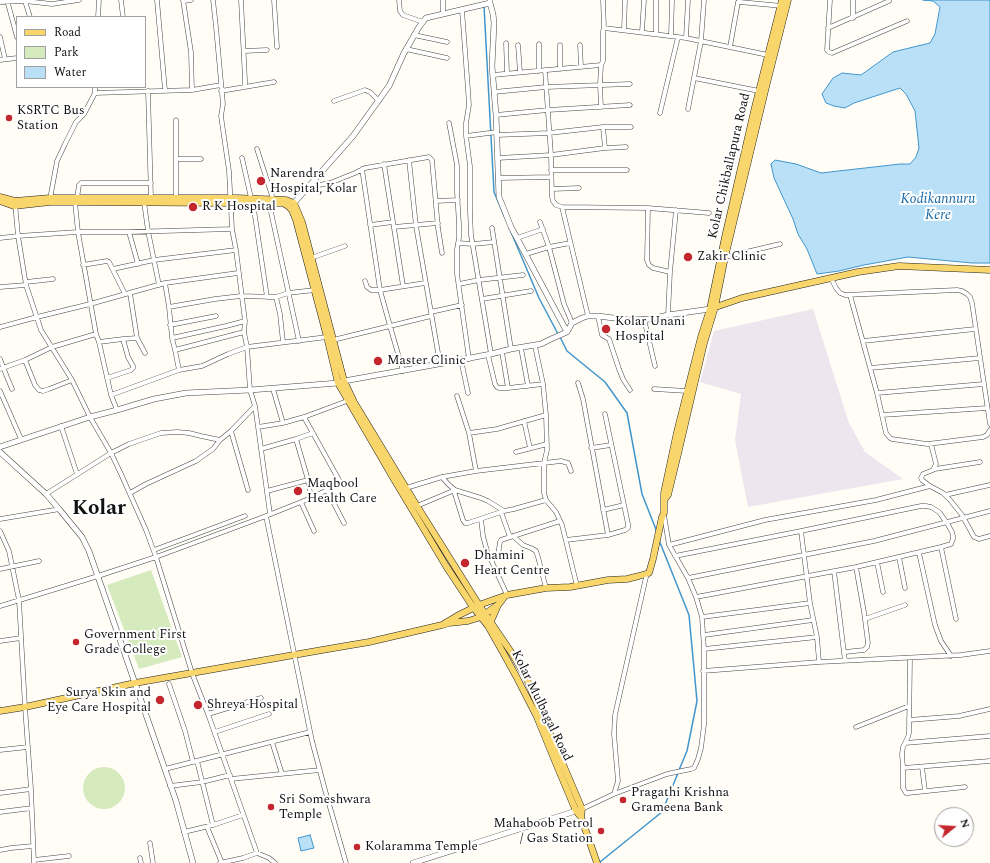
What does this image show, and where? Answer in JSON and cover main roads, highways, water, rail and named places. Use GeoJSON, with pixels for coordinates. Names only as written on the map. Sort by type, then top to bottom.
{"type":"FeatureCollection","features":[{"type":"Feature","properties":{"kind":"main road","name":"Kolar Chikballapura Road"},"geometry":{"type":"LineString","coordinates":[[713,308],[725,237],[759,91],[783,4],[788,0]]}},
{"type":"Feature","properties":{"kind":"main road","name":"Kolar Chikballapura Road"},"geometry":{"type":"LineString","coordinates":[[664,501],[664,493],[687,391],[700,337],[713,308],[764,95],[783,4]]}},
{"type":"Feature","properties":{"kind":"main road"},"geometry":{"type":"LineString","coordinates":[[0,197],[15,203]]}},
{"type":"Feature","properties":{"kind":"main road"},"geometry":{"type":"LineString","coordinates":[[0,201],[15,203],[50,200],[151,198],[230,201]]}},
{"type":"Feature","properties":{"kind":"main road"},"geometry":{"type":"LineString","coordinates":[[76,200],[144,202],[286,200],[294,203],[302,222],[333,340],[341,382],[476,606]]}},
{"type":"Feature","properties":{"kind":"main road"},"geometry":{"type":"LineString","coordinates":[[271,201],[283,203],[288,206],[292,210],[296,220],[327,336],[347,400],[438,553],[466,595],[476,606]]}},
{"type":"Feature","properties":{"kind":"main road"},"geometry":{"type":"LineString","coordinates":[[442,626],[476,606],[506,596],[546,588],[570,588],[608,580],[627,579],[649,573],[663,515],[664,501],[668,495],[713,308],[742,298],[858,272],[899,266],[990,270]]}},
{"type":"Feature","properties":{"kind":"main road"},"geometry":{"type":"LineString","coordinates":[[463,613],[468,604],[466,595]]}},
{"type":"Feature","properties":{"kind":"main road"},"geometry":{"type":"LineString","coordinates":[[468,621],[484,615],[499,604],[506,596]]}},
{"type":"Feature","properties":{"kind":"main road"},"geometry":{"type":"LineString","coordinates":[[0,712],[25,708],[135,683],[369,642],[442,626],[449,623],[473,621],[489,623],[499,604]]}},
{"type":"Feature","properties":{"kind":"main road","name":"Kolar Mulbagal Road"},"geometry":{"type":"LineString","coordinates":[[476,606],[489,623],[516,676],[556,761],[576,811],[582,816]]}},
{"type":"Feature","properties":{"kind":"main road","name":"Kolar Mulbagal Road"},"geometry":{"type":"LineString","coordinates":[[489,623],[511,652],[525,675],[582,809],[582,816],[597,863]]}},
{"type":"Feature","properties":{"kind":"water","name":"Kodikannuru Kere"},"geometry":{"type":"Polygon","coordinates":[[[923,0],[990,0],[990,263],[972,263],[908,257],[817,274],[774,178],[771,164],[775,160],[796,164],[821,173],[910,164],[916,157],[919,148],[915,111],[906,94],[900,88],[854,103],[845,108],[826,103],[822,94],[833,78],[842,73],[861,75],[893,52],[930,43],[935,34],[940,7],[933,1],[923,0]]]}},
{"type":"Feature","properties":{"kind":"water"},"geometry":{"type":"Polygon","coordinates":[[[310,835],[314,848],[301,851],[298,838],[310,835]]]}},
{"type":"Feature","properties":{"kind":"waterway"},"geometry":{"type":"LineString","coordinates":[[484,6],[494,192],[505,218]]}},
{"type":"Feature","properties":{"kind":"waterway"},"geometry":{"type":"LineString","coordinates":[[511,232],[539,298],[558,334]]}},
{"type":"Feature","properties":{"kind":"waterway"},"geometry":{"type":"LineString","coordinates":[[560,337],[567,351],[605,382],[627,413],[642,494],[657,532]]}},
{"type":"Feature","properties":{"kind":"waterway"},"geometry":{"type":"LineString","coordinates":[[659,540],[689,615],[697,701],[687,751],[679,770]]}},
{"type":"Feature","properties":{"kind":"waterway"},"geometry":{"type":"LineString","coordinates":[[600,862],[662,812],[678,773]]}},
{"type":"Feature","properties":{"kind":"place","name":"KSRTC Bus Station"},"geometry":{"type":"Point","coordinates":[9,118]}},
{"type":"Feature","properties":{"kind":"place","name":"Narendra Hospital, Kolar"},"geometry":{"type":"Point","coordinates":[261,181]}},
{"type":"Feature","properties":{"kind":"place","name":"R K Hospital"},"geometry":{"type":"Point","coordinates":[193,207]}},
{"type":"Feature","properties":{"kind":"place","name":"Zakir Clinic"},"geometry":{"type":"Point","coordinates":[688,257]}},
{"type":"Feature","properties":{"kind":"place","name":"Kolar Unani Hospital"},"geometry":{"type":"Point","coordinates":[606,329]}},
{"type":"Feature","properties":{"kind":"place","name":"Master Clinic"},"geometry":{"type":"Point","coordinates":[378,361]}},
{"type":"Feature","properties":{"kind":"place","name":"Maqbool Health Care"},"geometry":{"type":"Point","coordinates":[298,491]}},
{"type":"Feature","properties":{"kind":"place","name":"Dhamini Heart Centre"},"geometry":{"type":"Point","coordinates":[465,563]}},
{"type":"Feature","properties":{"kind":"place","name":"Government First Grade College"},"geometry":{"type":"Point","coordinates":[76,642]}},
{"type":"Feature","properties":{"kind":"place","name":"Surya Skin and Eye Care Hospital"},"geometry":{"type":"Point","coordinates":[160,700]}},
{"type":"Feature","properties":{"kind":"place","name":"Shreya Hospital"},"geometry":{"type":"Point","coordinates":[198,705]}},
{"type":"Feature","properties":{"kind":"place","name":"Pragathi Krishna Grameena Bank"},"geometry":{"type":"Point","coordinates":[623,800]}},
{"type":"Feature","properties":{"kind":"place","name":"Sri Someshwara Temple"},"geometry":{"type":"Point","coordinates":[271,807]}},
{"type":"Feature","properties":{"kind":"place","name":"Mahaboob Petrol / Gas Station"},"geometry":{"type":"Point","coordinates":[601,831]}},
{"type":"Feature","properties":{"kind":"place","name":"Kolaramma Temple"},"geometry":{"type":"Point","coordinates":[357,847]}},
{"type":"Feature","properties":{"kind":"district","name":"Kolar"},"geometry":{"type":"Point","coordinates":[99,510]}}]}
